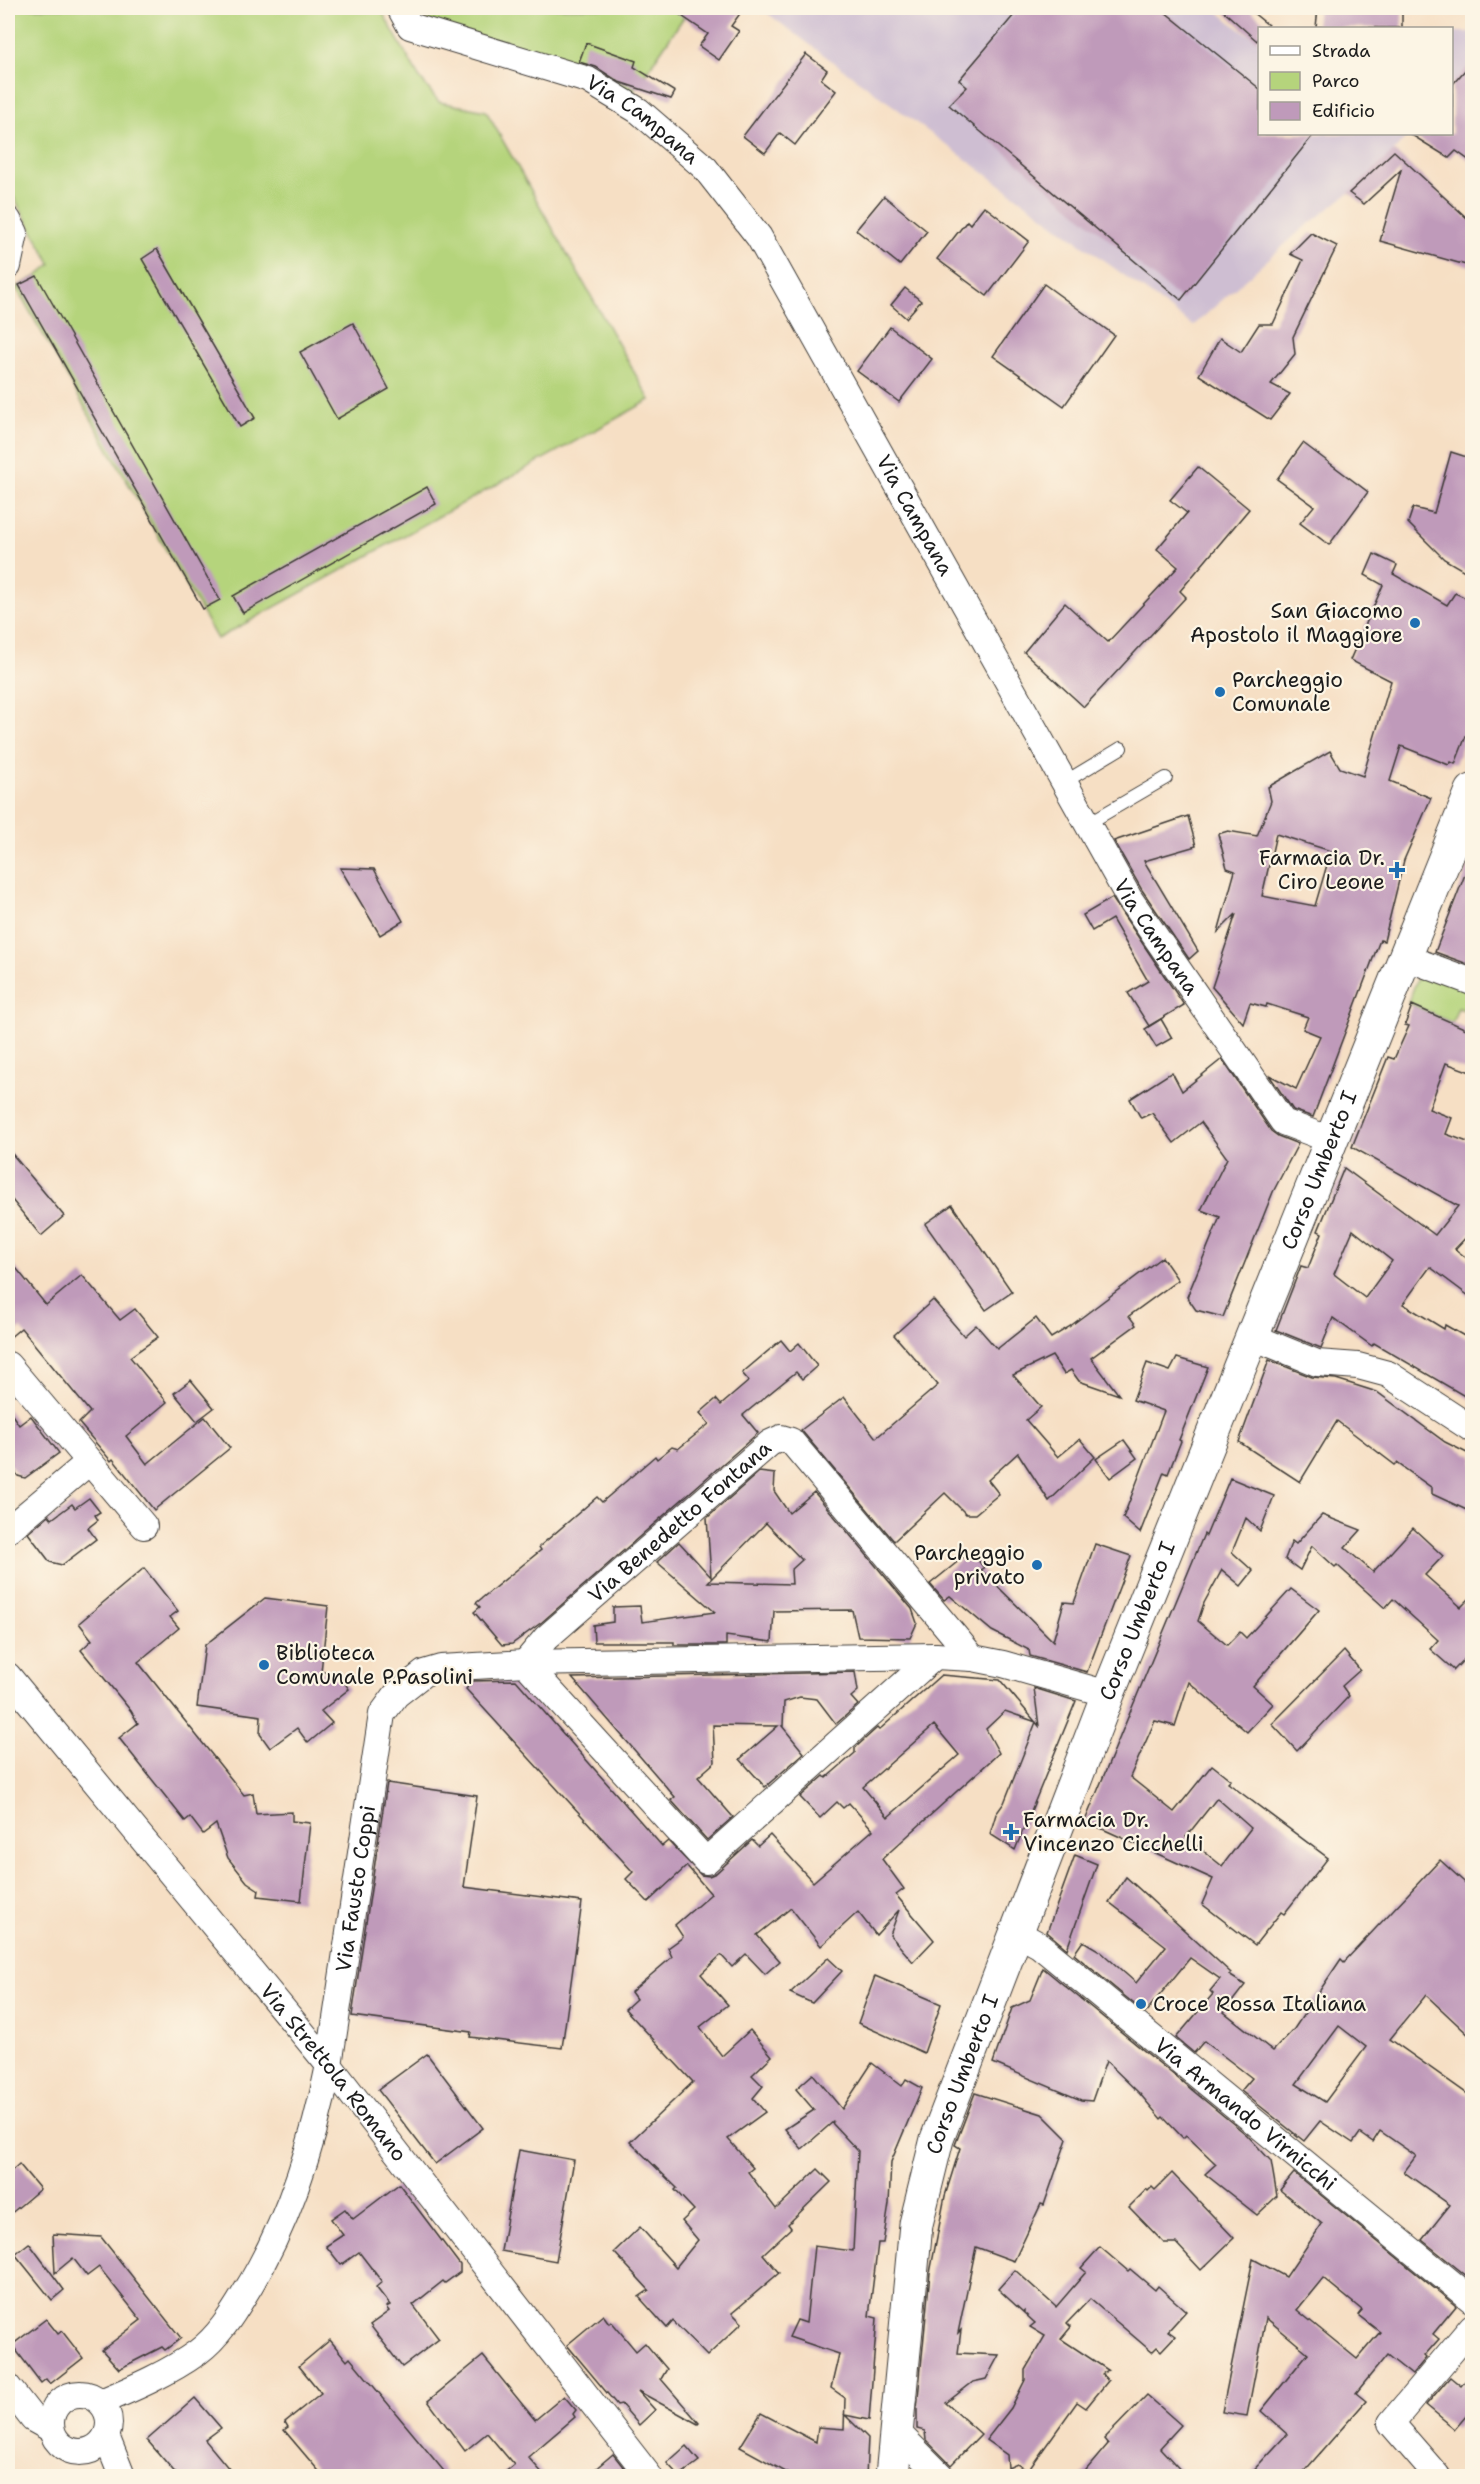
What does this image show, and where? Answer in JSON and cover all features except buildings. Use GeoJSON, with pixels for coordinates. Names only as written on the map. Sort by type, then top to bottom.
{"type":"FeatureCollection","features":[{"type":"Feature","properties":{"kind":"main road","name":"Corso Umberto I"},"geometry":{"type":"LineString","coordinates":[[892,2476],[916,2224],[937,2139],[1108,1694],[1473,791]]}},
{"type":"Feature","properties":{"kind":"street","name":"Via Campana"},"geometry":{"type":"LineString","coordinates":[[400,8],[410,26],[588,80],[639,111],[705,168],[759,237],[1129,898],[1283,1122],[1331,1140]]}},
{"type":"Feature","properties":{"kind":"street"},"geometry":{"type":"LineString","coordinates":[[8,220],[15,233],[8,266]]}},
{"type":"Feature","properties":{"kind":"street"},"geometry":{"type":"LineString","coordinates":[[1407,958],[1473,982]]}},
{"type":"Feature","properties":{"kind":"street"},"geometry":{"type":"LineString","coordinates":[[1253,1337],[1317,1363],[1358,1365],[1388,1374],[1473,1429]]}},
{"type":"Feature","properties":{"kind":"street"},"geometry":{"type":"LineString","coordinates":[[8,1365],[144,1526]]}},
{"type":"Feature","properties":{"kind":"street","name":"Via Benedetto Fontana"},"geometry":{"type":"LineString","coordinates":[[525,1663],[546,1638],[770,1443],[781,1438],[791,1441],[973,1658]]}},
{"type":"Feature","properties":{"kind":"street"},"geometry":{"type":"LineString","coordinates":[[8,1530],[89,1462]]}},
{"type":"Feature","properties":{"kind":"street"},"geometry":{"type":"LineString","coordinates":[[525,1663],[935,1656],[973,1658],[1108,1694]]}},
{"type":"Feature","properties":{"kind":"street"},"geometry":{"type":"LineString","coordinates":[[525,1663],[706,1861],[935,1656]]}},
{"type":"Feature","properties":{"kind":"street","name":"Via Fausto Coppi"},"geometry":{"type":"LineString","coordinates":[[101,2402],[168,2371],[200,2351],[229,2320],[261,2267],[291,2205],[321,2107],[329,2065],[382,1714],[396,1695],[424,1672],[441,1668],[525,1663]]}},
{"type":"Feature","properties":{"kind":"street","name":"Via Strettola Romano"},"geometry":{"type":"LineString","coordinates":[[8,1676],[329,2065],[649,2476]]}},
{"type":"Feature","properties":{"kind":"street","name":"Via Armando Virnicchi"},"geometry":{"type":"LineString","coordinates":[[1017,1933],[1039,1945],[1473,2300]]}},
{"type":"Feature","properties":{"kind":"street"},"geometry":{"type":"LineString","coordinates":[[1437,2476],[1390,2423],[1473,2327]]}},
{"type":"Feature","properties":{"kind":"street"},"geometry":{"type":"LineString","coordinates":[[8,2386],[33,2419],[51,2429]]}},
{"type":"Feature","properties":{"kind":"street"},"geometry":{"type":"LineString","coordinates":[[106,2436],[91,2450],[71,2451],[55,2439],[51,2429],[53,2410],[66,2397],[84,2394],[101,2402],[109,2418],[106,2436],[122,2476]]}},
{"type":"Feature","properties":{"kind":"street"},"geometry":{"type":"LineString","coordinates":[[896,2430],[941,2476]]}},
{"type":"Feature","properties":{"kind":"lane"},"geometry":{"type":"LineString","coordinates":[[1063,783],[1120,748]]}},
{"type":"Feature","properties":{"kind":"lane"},"geometry":{"type":"LineString","coordinates":[[1087,824],[1166,778]]}},
{"type":"Feature","properties":{"kind":"shaded area"},"geometry":{"type":"Polygon","coordinates":[[[760,8],[1214,8],[1234,25],[1258,40],[1258,135],[1408,135],[1349,193],[1301,230],[1193,326],[760,8]]]}},
{"type":"Feature","properties":{"kind":"shaded area"},"geometry":{"type":"Polygon","coordinates":[[[1453,32],[1472,32],[1472,62],[1453,84],[1453,32]]]}},
{"type":"Feature","properties":{"kind":"green space"},"geometry":{"type":"Polygon","coordinates":[[[8,8],[380,8],[419,77],[439,102],[486,111],[650,400],[217,639],[16,287],[37,276],[51,264],[8,187],[8,8]]]}},
{"type":"Feature","properties":{"kind":"green space"},"geometry":{"type":"Polygon","coordinates":[[[414,8],[690,8],[629,98],[419,17],[414,8]]]}},
{"type":"Feature","properties":{"kind":"green space"},"geometry":{"type":"Polygon","coordinates":[[[1421,968],[1472,987],[1472,1012],[1458,1008],[1452,1023],[1408,1003],[1421,968]]]}},
{"type":"Feature","properties":{"kind":"place","name":"San Giacomo Apostolo il Maggiore"},"geometry":{"type":"Point","coordinates":[1415,623]}},
{"type":"Feature","properties":{"kind":"place","name":"Parcheggio Comunale"},"geometry":{"type":"Point","coordinates":[1220,692]}},
{"type":"Feature","properties":{"kind":"place","name":"Farmacia Dr. Ciro Leone"},"geometry":{"type":"Point","coordinates":[1397,870]}},
{"type":"Feature","properties":{"kind":"place","name":"Parcheggio privato"},"geometry":{"type":"Point","coordinates":[1037,1565]}},
{"type":"Feature","properties":{"kind":"place","name":"Biblioteca Comunale P.Pasolini"},"geometry":{"type":"Point","coordinates":[264,1665]}},
{"type":"Feature","properties":{"kind":"place","name":"Farmacia Dr. Vincenzo Cicchelli"},"geometry":{"type":"Point","coordinates":[1011,1832]}},
{"type":"Feature","properties":{"kind":"place","name":"Croce Rossa Italiana"},"geometry":{"type":"Point","coordinates":[1141,2004]}}]}
